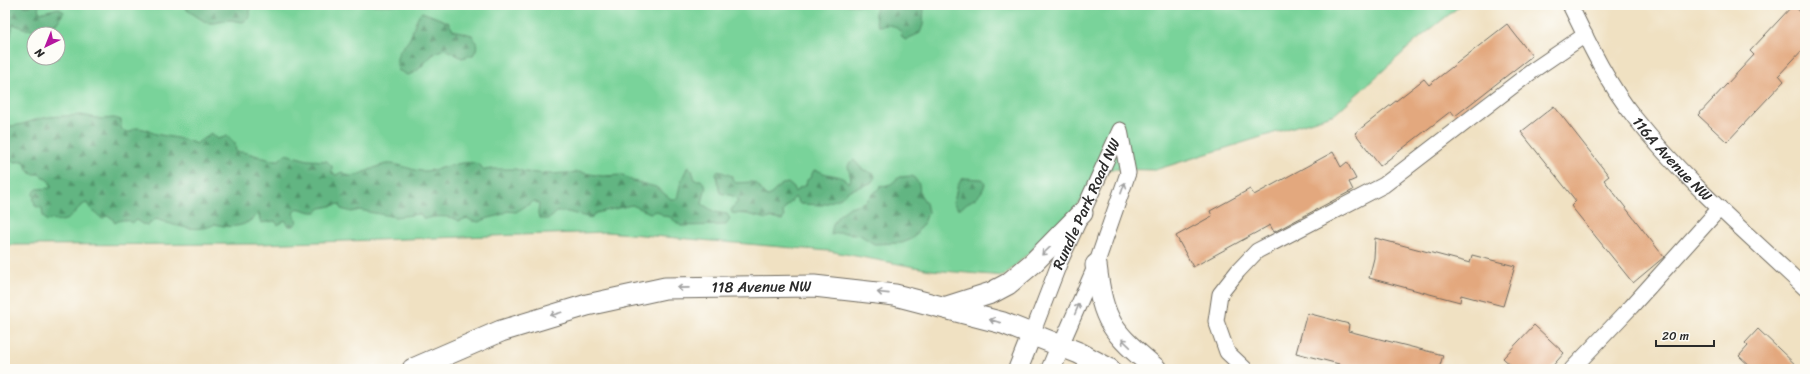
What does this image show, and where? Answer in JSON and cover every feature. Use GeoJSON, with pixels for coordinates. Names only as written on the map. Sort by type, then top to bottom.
{"type":"FeatureCollection","features":[{"type":"Feature","properties":{"kind":"main road"},"geometry":{"type":"LineString","coordinates":[[947,307],[991,293],[1008,284],[1042,254],[1082,213]]}},
{"type":"Feature","properties":{"kind":"main road"},"geometry":{"type":"LineString","coordinates":[[1096,264],[1102,303],[1107,317],[1124,341],[1156,369]]}},
{"type":"Feature","properties":{"kind":"main road","name":"118 Avenue NW"},"geometry":{"type":"LineString","coordinates":[[413,369],[501,331],[587,305],[665,288],[814,286],[895,295],[947,307],[1003,323],[1061,345],[1079,352],[1109,369]]}},
{"type":"Feature","properties":{"kind":"street","name":"116A Avenue NW"},"geometry":{"type":"LineString","coordinates":[[1570,5],[1596,59],[1634,118],[1680,172],[1805,288]]}},
{"type":"Feature","properties":{"kind":"street"},"geometry":{"type":"LineString","coordinates":[[1245,369],[1227,352],[1216,321],[1220,294],[1238,271],[1257,251],[1384,185],[1535,69],[1585,35]]}},
{"type":"Feature","properties":{"kind":"street","name":"Rundle Park Road NW"},"geometry":{"type":"LineString","coordinates":[[1032,334],[1059,264],[1120,130],[1128,173],[1096,264],[1061,345]]}},
{"type":"Feature","properties":{"kind":"street"},"geometry":{"type":"LineString","coordinates":[[1572,369],[1631,307],[1720,208]]}},
{"type":"Feature","properties":{"kind":"street"},"geometry":{"type":"LineString","coordinates":[[1018,369],[1032,334]]}},
{"type":"Feature","properties":{"kind":"street"},"geometry":{"type":"LineString","coordinates":[[1051,369],[1061,345]]}},
{"type":"Feature","properties":{"kind":"green space"},"geometry":{"type":"Polygon","coordinates":[[[5,5],[1461,5],[1417,40],[1335,114],[1155,170],[1109,169],[1065,219],[1004,276],[931,270],[829,251],[607,232],[259,244],[5,245],[5,5]]]}},
{"type":"Feature","properties":{"kind":"green space"},"geometry":{"type":"Polygon","coordinates":[[[5,5],[40,5],[38,8],[40,13],[58,8],[64,12],[56,24],[26,26],[26,29],[13,24],[10,40],[5,40],[5,5]]]}},
{"type":"Feature","properties":{"kind":"green space"},"geometry":{"type":"Polygon","coordinates":[[[186,5],[243,5],[250,8],[250,17],[243,22],[230,20],[207,23],[187,10],[186,5]]]}},
{"type":"Feature","properties":{"kind":"green space"},"geometry":{"type":"Polygon","coordinates":[[[878,5],[924,5],[923,25],[920,33],[905,40],[901,35],[902,33],[893,26],[878,26],[875,11],[878,5]]]}},
{"type":"Feature","properties":{"kind":"green space"},"geometry":{"type":"Polygon","coordinates":[[[422,12],[448,22],[453,30],[472,35],[477,45],[473,55],[462,58],[445,49],[433,55],[413,73],[407,75],[398,70],[397,57],[401,49],[409,40],[417,18],[422,12]]]}},
{"type":"Feature","properties":{"kind":"green space"},"geometry":{"type":"Polygon","coordinates":[[[81,115],[102,119],[114,118],[121,120],[121,128],[125,132],[130,132],[135,128],[142,129],[196,144],[211,133],[218,139],[227,136],[235,143],[236,152],[247,153],[273,160],[279,160],[285,154],[308,160],[327,161],[332,166],[332,173],[336,175],[342,172],[348,176],[353,176],[387,164],[426,171],[459,163],[472,163],[479,164],[484,170],[516,169],[525,172],[552,174],[578,172],[602,176],[623,175],[633,181],[656,187],[671,199],[677,199],[681,181],[688,166],[692,170],[695,180],[701,180],[706,186],[702,204],[715,212],[727,214],[730,219],[726,225],[681,226],[670,217],[664,216],[657,211],[650,213],[632,205],[596,213],[591,218],[568,212],[557,212],[551,217],[545,219],[539,218],[539,204],[534,201],[516,212],[507,211],[501,215],[480,222],[472,221],[467,218],[459,221],[456,219],[442,217],[424,219],[420,214],[395,217],[359,210],[352,212],[341,209],[340,204],[321,208],[316,212],[297,208],[293,213],[297,221],[294,226],[289,226],[285,220],[278,225],[275,221],[261,223],[258,213],[254,218],[239,226],[221,226],[215,224],[209,227],[186,228],[156,219],[148,225],[142,224],[136,220],[132,223],[124,220],[115,223],[111,217],[106,216],[102,219],[87,203],[78,208],[68,219],[59,221],[52,219],[47,221],[43,216],[42,208],[35,206],[33,193],[37,189],[51,188],[50,182],[39,174],[32,174],[27,169],[24,161],[15,162],[5,159],[5,126],[22,124],[49,117],[81,115]]]}},
{"type":"Feature","properties":{"kind":"green space"},"geometry":{"type":"Polygon","coordinates":[[[854,160],[862,169],[874,174],[875,177],[871,183],[848,191],[841,198],[822,205],[800,204],[795,197],[783,211],[784,218],[782,220],[732,213],[731,210],[738,201],[733,196],[720,193],[716,173],[719,171],[732,176],[732,180],[736,183],[752,182],[757,184],[765,195],[769,196],[782,184],[788,183],[793,187],[795,192],[799,188],[806,185],[807,180],[810,178],[814,170],[839,177],[849,183],[851,179],[848,166],[850,162],[854,160]]]}},
{"type":"Feature","properties":{"kind":"green space"},"geometry":{"type":"Polygon","coordinates":[[[913,176],[919,184],[920,194],[926,203],[928,212],[925,221],[912,239],[902,243],[874,244],[860,235],[838,233],[831,235],[833,224],[838,216],[850,207],[865,202],[880,187],[891,184],[899,177],[913,176]]]}},
{"type":"Feature","properties":{"kind":"green space"},"geometry":{"type":"Polygon","coordinates":[[[964,178],[982,179],[985,183],[983,190],[975,199],[958,209],[953,203],[957,186],[964,178]]]}},
{"type":"Feature","properties":{"kind":"building"},"geometry":{"type":"Polygon","coordinates":[[[1793,5],[1805,16],[1805,47],[1779,75],[1784,81],[1727,142],[1698,115],[1754,55],[1750,51],[1793,5]]]}},
{"type":"Feature","properties":{"kind":"building"},"geometry":{"type":"Polygon","coordinates":[[[1507,24],[1532,56],[1455,116],[1451,111],[1380,166],[1355,133],[1424,79],[1429,85],[1507,24]]]}},
{"type":"Feature","properties":{"kind":"building"},"geometry":{"type":"Polygon","coordinates":[[[1554,106],[1609,176],[1604,180],[1664,257],[1633,283],[1571,206],[1576,201],[1521,132],[1554,106]]]}},
{"type":"Feature","properties":{"kind":"building"},"geometry":{"type":"Polygon","coordinates":[[[1333,152],[1341,167],[1347,162],[1356,179],[1349,182],[1353,190],[1274,232],[1270,225],[1193,267],[1176,236],[1212,216],[1210,211],[1250,189],[1254,195],[1333,152]]]}},
{"type":"Feature","properties":{"kind":"building"},"geometry":{"type":"Polygon","coordinates":[[[1375,238],[1470,263],[1472,255],[1515,266],[1503,306],[1461,295],[1460,302],[1369,278],[1374,258],[1375,238]]]}},
{"type":"Feature","properties":{"kind":"building"},"geometry":{"type":"Polygon","coordinates":[[[1307,313],[1349,324],[1348,331],[1443,355],[1439,369],[1338,369],[1339,364],[1296,353],[1307,313]]]}},
{"type":"Feature","properties":{"kind":"building"},"geometry":{"type":"Polygon","coordinates":[[[1534,325],[1564,353],[1550,369],[1515,369],[1503,358],[1534,325]]]}},
{"type":"Feature","properties":{"kind":"building"},"geometry":{"type":"Polygon","coordinates":[[[1758,329],[1800,369],[1753,369],[1739,356],[1748,346],[1745,343],[1758,329]]]}}]}
